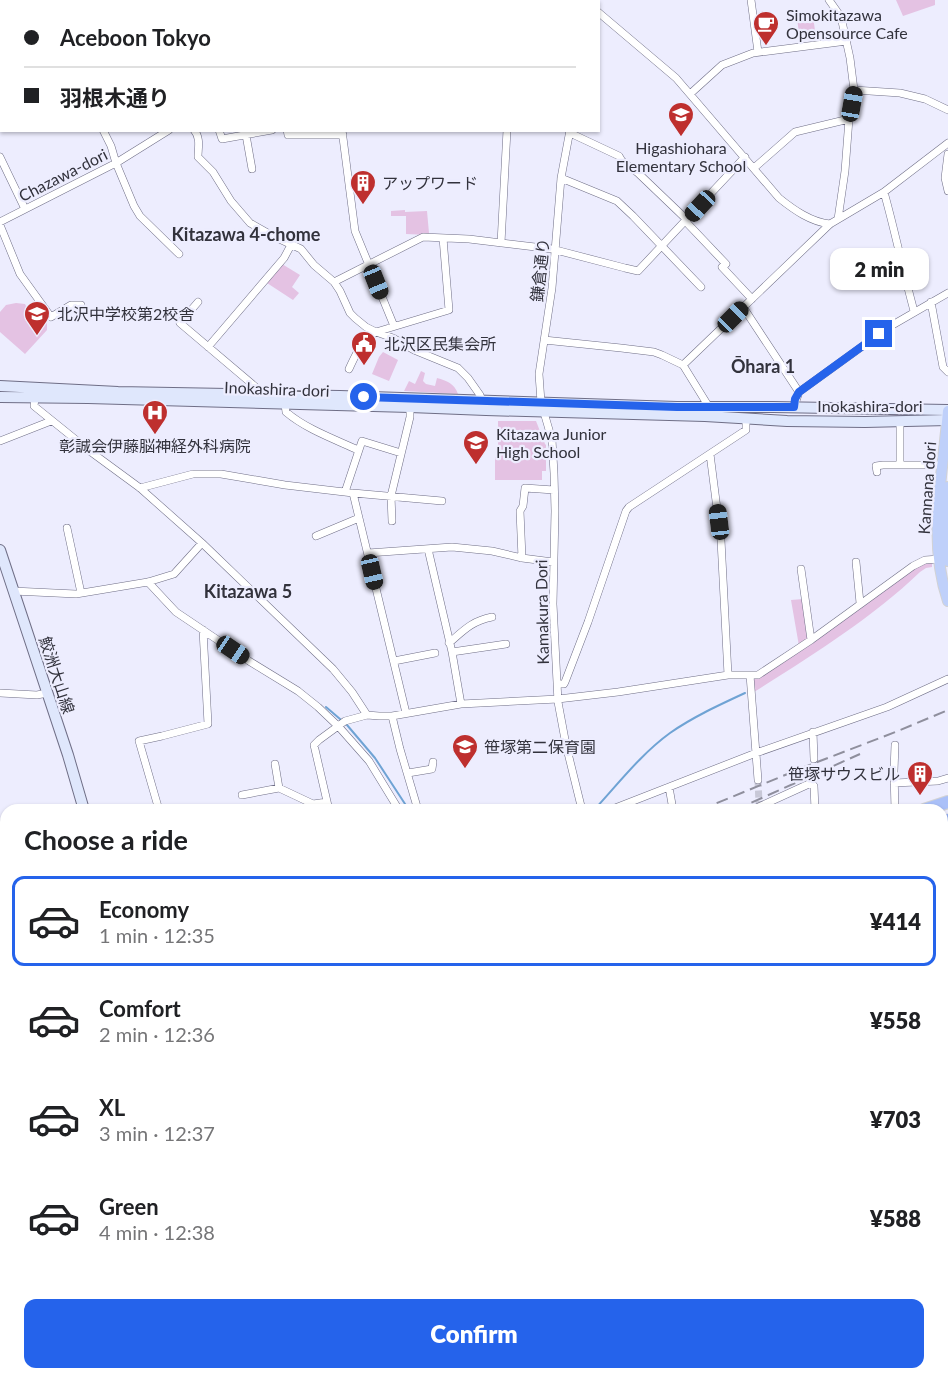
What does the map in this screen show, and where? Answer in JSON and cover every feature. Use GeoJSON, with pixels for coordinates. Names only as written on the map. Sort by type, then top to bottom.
{"type":"FeatureCollection","features":[{"type":"Feature","properties":{"kind":"main road","name":"Inokashira-dori"},"geometry":{"type":"LineString","coordinates":[[0,389],[482,400],[543,407],[796,421],[900,421],[948,415]]}},
{"type":"Feature","properties":{"kind":"main road","name":"Inokashira-dori"},"geometry":{"type":"LineString","coordinates":[[0,389],[34,398],[410,407],[860,408],[948,415]]}},
{"type":"Feature","properties":{"kind":"main road"},"geometry":{"type":"LineString","coordinates":[[860,408],[885,414],[887,417],[884,421]]}},
{"type":"Feature","properties":{"kind":"main road","name":"Kannana dori"},"geometry":{"type":"LineString","coordinates":[[946,558],[938,524],[948,415]]}},
{"type":"Feature","properties":{"kind":"main road","name":"Kannana dori"},"geometry":{"type":"LineString","coordinates":[[948,487],[944,591],[948,601]]}},
{"type":"Feature","properties":{"kind":"main road","name":"鮫洲大山線"},"geometry":{"type":"LineString","coordinates":[[1,557],[82,804]]}},
{"type":"Feature","properties":{"kind":"street"},"geometry":{"type":"LineString","coordinates":[[751,0],[758,52]]}},
{"type":"Feature","properties":{"kind":"street"},"geometry":{"type":"LineString","coordinates":[[829,0],[841,17],[854,90],[838,219]]}},
{"type":"Feature","properties":{"kind":"street"},"geometry":{"type":"LineString","coordinates":[[600,14],[676,78],[779,198],[812,219],[830,224]]}},
{"type":"Feature","properties":{"kind":"street"},"geometry":{"type":"LineString","coordinates":[[690,94],[722,65],[758,52],[847,41]]}},
{"type":"Feature","properties":{"kind":"street"},"geometry":{"type":"LineString","coordinates":[[854,90],[900,93],[929,100],[948,110]]}},
{"type":"Feature","properties":{"kind":"street"},"geometry":{"type":"LineString","coordinates":[[754,168],[795,132],[849,119]]}},
{"type":"Feature","properties":{"kind":"street"},"geometry":{"type":"LineString","coordinates":[[104,132],[140,216],[179,254]]}},
{"type":"Feature","properties":{"kind":"street","name":"Chazawa-dori"},"geometry":{"type":"LineString","coordinates":[[0,224],[117,163],[166,132]]}},
{"type":"Feature","properties":{"kind":"street"},"geometry":{"type":"LineString","coordinates":[[220,132],[222,139],[262,132]]}},
{"type":"Feature","properties":{"kind":"street"},"geometry":{"type":"LineString","coordinates":[[287,132],[288,135],[343,133],[355,231],[394,326]]}},
{"type":"Feature","properties":{"kind":"street"},"geometry":{"type":"LineString","coordinates":[[501,243],[507,132]]}},
{"type":"Feature","properties":{"kind":"street"},"geometry":{"type":"LineString","coordinates":[[570,132],[619,156],[638,173],[684,217],[726,264],[722,267],[752,299]]}},
{"type":"Feature","properties":{"kind":"street","name":"鎌倉通り"},"geometry":{"type":"LineString","coordinates":[[543,407],[539,374],[556,250],[561,178],[570,132]]}},
{"type":"Feature","properties":{"kind":"street"},"geometry":{"type":"LineString","coordinates":[[196,133],[198,157],[213,172],[231,201],[250,223],[301,249],[314,265],[334,282],[350,313],[366,327],[393,338],[424,355],[458,368],[468,378],[482,400]]}},
{"type":"Feature","properties":{"kind":"street"},"geometry":{"type":"LineString","coordinates":[[246,135],[252,169]]}},
{"type":"Feature","properties":{"kind":"street"},"geometry":{"type":"LineString","coordinates":[[683,365],[830,224],[884,192],[948,143]]}},
{"type":"Feature","properties":{"kind":"street"},"geometry":{"type":"LineString","coordinates":[[948,154],[945,178],[948,191]]}},
{"type":"Feature","properties":{"kind":"street"},"geometry":{"type":"LineString","coordinates":[[334,282],[423,237],[556,250],[638,271],[745,157]]}},
{"type":"Feature","properties":{"kind":"street"},"geometry":{"type":"LineString","coordinates":[[1,160],[25,209]]}},
{"type":"Feature","properties":{"kind":"street"},"geometry":{"type":"LineString","coordinates":[[561,178],[617,201],[701,287]]}},
{"type":"Feature","properties":{"kind":"street"},"geometry":{"type":"LineString","coordinates":[[884,192],[914,311]]}},
{"type":"Feature","properties":{"kind":"street"},"geometry":{"type":"LineString","coordinates":[[0,224],[20,274],[51,317],[71,305],[81,305]]}},
{"type":"Feature","properties":{"kind":"street"},"geometry":{"type":"LineString","coordinates":[[349,369],[358,349],[368,337],[376,332],[449,310],[443,238]]}},
{"type":"Feature","properties":{"kind":"street"},"geometry":{"type":"LineString","coordinates":[[208,347],[284,258],[289,244]]}},
{"type":"Feature","properties":{"kind":"street"},"geometry":{"type":"LineString","coordinates":[[794,407],[799,392],[914,311],[948,293]]}},
{"type":"Feature","properties":{"kind":"street"},"geometry":{"type":"LineString","coordinates":[[198,302],[180,323],[258,389],[258,395]]}},
{"type":"Feature","properties":{"kind":"street"},"geometry":{"type":"LineString","coordinates":[[931,302],[943,367],[948,372]]}},
{"type":"Feature","properties":{"kind":"street"},"geometry":{"type":"LineString","coordinates":[[743,307],[799,392]]}},
{"type":"Feature","properties":{"kind":"street"},"geometry":{"type":"LineString","coordinates":[[544,340],[654,352],[683,365],[709,407]]}},
{"type":"Feature","properties":{"kind":"street"},"geometry":{"type":"LineString","coordinates":[[34,398],[34,406],[51,421],[140,488],[202,543],[333,669],[367,715]]}},
{"type":"Feature","properties":{"kind":"street"},"geometry":{"type":"LineString","coordinates":[[285,404],[289,415],[358,450]]}},
{"type":"Feature","properties":{"kind":"street"},"geometry":{"type":"LineString","coordinates":[[392,521],[391,496],[410,417],[410,407]]}},
{"type":"Feature","properties":{"kind":"street","name":"Kamakura Dori"},"geometry":{"type":"LineString","coordinates":[[543,407],[552,440],[555,511],[553,604],[558,699],[566,746],[580,804]]}},
{"type":"Feature","properties":{"kind":"street"},"geometry":{"type":"LineString","coordinates":[[557,684],[565,682],[626,511],[746,430],[746,418]]}},
{"type":"Feature","properties":{"kind":"street"},"geometry":{"type":"LineString","coordinates":[[0,441],[51,421]]}},
{"type":"Feature","properties":{"kind":"street"},"geometry":{"type":"LineString","coordinates":[[900,421],[900,465]]}},
{"type":"Feature","properties":{"kind":"street"},"geometry":{"type":"LineString","coordinates":[[345,492],[362,441],[401,453]]}},
{"type":"Feature","properties":{"kind":"street"},"geometry":{"type":"LineString","coordinates":[[710,454],[721,540],[728,675]]}},
{"type":"Feature","properties":{"kind":"street"},"geometry":{"type":"LineString","coordinates":[[877,472],[876,466],[942,465]]}},
{"type":"Feature","properties":{"kind":"street"},"geometry":{"type":"LineString","coordinates":[[140,488],[193,474],[221,474],[285,485],[442,501]]}},
{"type":"Feature","properties":{"kind":"street"},"geometry":{"type":"LineString","coordinates":[[522,558],[520,511],[523,506],[525,488],[554,490]]}},
{"type":"Feature","properties":{"kind":"street"},"geometry":{"type":"LineString","coordinates":[[353,493],[406,713]]}},
{"type":"Feature","properties":{"kind":"street"},"geometry":{"type":"LineString","coordinates":[[316,536],[359,518]]}},
{"type":"Feature","properties":{"kind":"street"},"geometry":{"type":"LineString","coordinates":[[67,528],[81,593]]}},
{"type":"Feature","properties":{"kind":"street"},"geometry":{"type":"LineString","coordinates":[[14,591],[81,593],[148,582],[174,574],[202,543]]}},
{"type":"Feature","properties":{"kind":"street"},"geometry":{"type":"LineString","coordinates":[[358,552],[452,547],[553,562]]}},
{"type":"Feature","properties":{"kind":"street"},"geometry":{"type":"LineString","coordinates":[[428,549],[452,652],[461,704]]}},
{"type":"Feature","properties":{"kind":"street"},"geometry":{"type":"LineString","coordinates":[[242,795],[279,788],[313,804],[327,802],[314,745],[342,724],[367,715],[392,716],[461,704],[558,699],[728,675],[750,679],[811,640],[920,562],[946,558]]}},
{"type":"Feature","properties":{"kind":"street"},"geometry":{"type":"LineString","coordinates":[[856,562],[860,603]]}},
{"type":"Feature","properties":{"kind":"street"},"geometry":{"type":"LineString","coordinates":[[801,569],[811,640]]}},
{"type":"Feature","properties":{"kind":"street"},"geometry":{"type":"LineString","coordinates":[[148,582],[176,612],[298,692],[342,724],[369,761],[395,804]]}},
{"type":"Feature","properties":{"kind":"street"},"geometry":{"type":"LineString","coordinates":[[449,643],[479,620],[492,617]]}},
{"type":"Feature","properties":{"kind":"street"},"geometry":{"type":"LineString","coordinates":[[157,804],[139,741],[208,724],[203,630]]}},
{"type":"Feature","properties":{"kind":"street"},"geometry":{"type":"LineString","coordinates":[[452,652],[507,644]]}},
{"type":"Feature","properties":{"kind":"street"},"geometry":{"type":"LineString","coordinates":[[394,662],[435,653]]}},
{"type":"Feature","properties":{"kind":"street"},"geometry":{"type":"LineString","coordinates":[[750,679],[758,780]]}},
{"type":"Feature","properties":{"kind":"street"},"geometry":{"type":"LineString","coordinates":[[625,804],[756,753],[887,707],[948,679]]}},
{"type":"Feature","properties":{"kind":"street"},"geometry":{"type":"LineString","coordinates":[[0,693],[37,695],[47,693]]}},
{"type":"Feature","properties":{"kind":"street"},"geometry":{"type":"LineString","coordinates":[[392,716],[416,804]]}},
{"type":"Feature","properties":{"kind":"street"},"geometry":{"type":"LineString","coordinates":[[813,732],[814,759]]}},
{"type":"Feature","properties":{"kind":"street"},"geometry":{"type":"LineString","coordinates":[[895,745],[896,804]]}},
{"type":"Feature","properties":{"kind":"street"},"geometry":{"type":"LineString","coordinates":[[408,773],[432,769],[433,762]]}},
{"type":"Feature","properties":{"kind":"street"},"geometry":{"type":"LineString","coordinates":[[275,764],[279,788]]}},
{"type":"Feature","properties":{"kind":"street"},"geometry":{"type":"LineString","coordinates":[[894,783],[939,781],[948,778]]}},
{"type":"Feature","properties":{"kind":"street"},"geometry":{"type":"LineString","coordinates":[[765,804],[811,783],[814,786],[815,804]]}},
{"type":"Feature","properties":{"kind":"street"},"geometry":{"type":"LineString","coordinates":[[669,787],[672,804]]}},
{"type":"Feature","properties":{"kind":"shaded area"},"geometry":{"type":"Polygon","coordinates":[[[896,0],[935,0],[935,5],[903,16],[896,0]]]}},
{"type":"Feature","properties":{"kind":"shaded area"},"geometry":{"type":"Polygon","coordinates":[[[813,16],[816,38],[800,41],[797,18],[813,16]]]}},
{"type":"Feature","properties":{"kind":"shaded area"},"geometry":{"type":"Polygon","coordinates":[[[405,210],[405,212],[427,211],[428,235],[406,234],[406,216],[391,216],[391,211],[405,210]]]}},
{"type":"Feature","properties":{"kind":"shaded area"},"geometry":{"type":"Polygon","coordinates":[[[282,264],[300,275],[292,287],[299,293],[293,300],[267,283],[282,264]]]}},
{"type":"Feature","properties":{"kind":"shaded area"},"geometry":{"type":"Polygon","coordinates":[[[25,304],[28,310],[33,307],[36,311],[39,309],[47,322],[47,330],[25,354],[0,332],[0,312],[6,305],[25,304]]]}},
{"type":"Feature","properties":{"kind":"shaded area"},"geometry":{"type":"Polygon","coordinates":[[[383,352],[398,360],[389,381],[372,374],[383,352]]]}},
{"type":"Feature","properties":{"kind":"shaded area"},"geometry":{"type":"Polygon","coordinates":[[[421,371],[425,373],[423,381],[426,384],[435,386],[437,378],[441,379],[452,385],[458,394],[404,391],[409,381],[415,384],[421,371]]]}},
{"type":"Feature","properties":{"kind":"shaded area"},"geometry":{"type":"Polygon","coordinates":[[[498,421],[536,421],[546,445],[546,471],[542,471],[542,480],[495,480],[495,457],[498,457],[498,421]]]}},
{"type":"Feature","properties":{"kind":"shaded area"},"geometry":{"type":"Polygon","coordinates":[[[932,561],[932,567],[920,572],[861,621],[754,692],[753,680],[780,665],[912,570],[932,561]]]}},
{"type":"Feature","properties":{"kind":"shaded area"},"geometry":{"type":"Polygon","coordinates":[[[803,599],[810,638],[799,646],[791,600],[803,599]]]}},
{"type":"Feature","properties":{"kind":"waterway"},"geometry":{"type":"LineString","coordinates":[[600,804],[659,741],[697,716],[745,693]]}},
{"type":"Feature","properties":{"kind":"waterway"},"geometry":{"type":"LineString","coordinates":[[326,707],[347,725],[375,758],[405,804]]}},
{"type":"Feature","properties":{"kind":"tunnel"},"geometry":{"type":"LineString","coordinates":[[758,780],[759,803]]}},
{"type":"Feature","properties":{"kind":"railway"},"geometry":{"type":"LineString","coordinates":[[715,804],[948,710]]}},
{"type":"Feature","properties":{"kind":"railway"},"geometry":{"type":"LineString","coordinates":[[748,804],[860,754]]}},
{"type":"Feature","properties":{"kind":"place","name":"Simokitazawa Opensource Cafe"},"geometry":{"type":"Point","coordinates":[766,47]}},
{"type":"Feature","properties":{"kind":"place","name":"Higashiohara Elementary School"},"geometry":{"type":"Point","coordinates":[681,138]}},
{"type":"Feature","properties":{"kind":"place","name":"アップワード"},"geometry":{"type":"Point","coordinates":[363,206]}},
{"type":"Feature","properties":{"kind":"place","name":"北沢中学校第2校舎"},"geometry":{"type":"Point","coordinates":[37,337]}},
{"type":"Feature","properties":{"kind":"place","name":"北沢区民集会所"},"geometry":{"type":"Point","coordinates":[364,367]}},
{"type":"Feature","properties":{"kind":"place","name":"彰誠会伊藤脳神経外科病院"},"geometry":{"type":"Point","coordinates":[155,436]}},
{"type":"Feature","properties":{"kind":"place","name":"Kitazawa Junior High School"},"geometry":{"type":"Point","coordinates":[476,466]}},
{"type":"Feature","properties":{"kind":"place","name":"笹塚第二保育園"},"geometry":{"type":"Point","coordinates":[465,770]}},
{"type":"Feature","properties":{"kind":"place","name":"笹塚サウスビル"},"geometry":{"type":"Point","coordinates":[920,797]}},
{"type":"Feature","properties":{"kind":"district","name":"Kitazawa 4-chome"},"geometry":{"type":"Point","coordinates":[246,235]}},
{"type":"Feature","properties":{"kind":"district","name":"Ōhara 1"},"geometry":{"type":"Point","coordinates":[763,367]}},
{"type":"Feature","properties":{"kind":"district","name":"Kitazawa 5"},"geometry":{"type":"Point","coordinates":[248,592]}},
{"type":"Feature","properties":{"kind":"route"},"geometry":{"type":"LineString","coordinates":[[364,397],[677,407],[794,407],[799,392],[879,334]]}}]}
